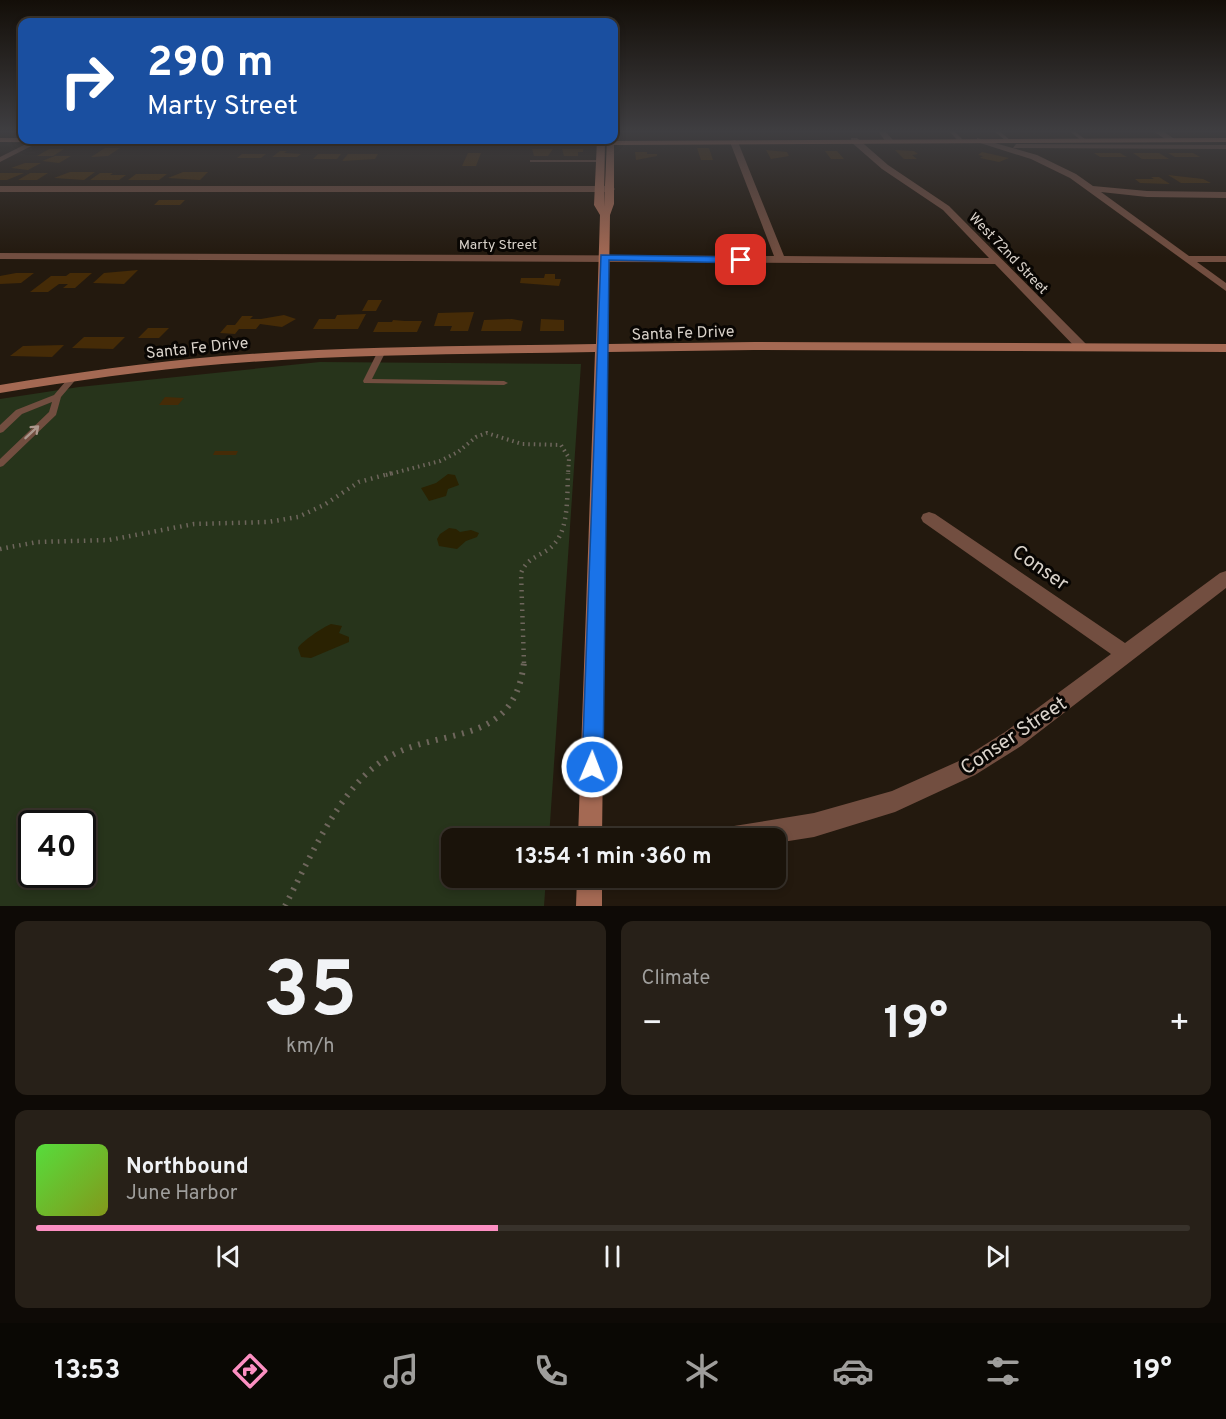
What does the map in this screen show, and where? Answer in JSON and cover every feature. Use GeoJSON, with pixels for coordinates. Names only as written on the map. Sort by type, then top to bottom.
{"type":"FeatureCollection","features":[{"type":"Feature","properties":{"kind":"street"},"geometry":{"type":"LineString","coordinates":[[600,172],[598,205],[606,215]]}},
{"type":"Feature","properties":{"kind":"street"},"geometry":{"type":"LineString","coordinates":[[591,828],[604,257],[606,215],[610,204],[611,172]]}},
{"type":"Feature","properties":{"kind":"street"},"geometry":{"type":"LineString","coordinates":[[746,172],[781,261]]}},
{"type":"Feature","properties":{"kind":"street","name":"West 72nd Street"},"geometry":{"type":"LineString","coordinates":[[893,172],[946,208],[1083,348]]}},
{"type":"Feature","properties":{"kind":"street"},"geometry":{"type":"LineString","coordinates":[[1064,172],[1093,189],[1226,288]]}},
{"type":"Feature","properties":{"kind":"street"},"geometry":{"type":"LineString","coordinates":[[0,189],[610,189]]}},
{"type":"Feature","properties":{"kind":"street"},"geometry":{"type":"LineString","coordinates":[[1093,189],[1147,194],[1226,195]]}},
{"type":"Feature","properties":{"kind":"street","name":"Marty Street"},"geometry":{"type":"LineString","coordinates":[[0,256],[604,257],[781,261],[996,261]]}},
{"type":"Feature","properties":{"kind":"street"},"geometry":{"type":"LineString","coordinates":[[1186,259],[1226,259]]}},
{"type":"Feature","properties":{"kind":"street","name":"Santa Fe Drive"},"geometry":{"type":"LineString","coordinates":[[0,389],[74,377],[268,356],[382,351],[602,350],[754,346],[1226,348]]}},
{"type":"Feature","properties":{"kind":"street","name":"Conser"},"geometry":{"type":"LineString","coordinates":[[930,518],[1126,654]]}},
{"type":"Feature","properties":{"kind":"street","name":"Conser Street"},"geometry":{"type":"LineString","coordinates":[[786,830],[814,825],[895,801],[967,768],[1013,739],[1226,578]]}},
{"type":"Feature","properties":{"kind":"street"},"geometry":{"type":"LineString","coordinates":[[589,906],[590,888]]}},
{"type":"Feature","properties":{"kind":"lane"},"geometry":{"type":"LineString","coordinates":[[382,351],[367,381],[504,383]]}},
{"type":"Feature","properties":{"kind":"lane"},"geometry":{"type":"LineString","coordinates":[[0,464],[53,413],[57,397],[74,377]]}},
{"type":"Feature","properties":{"kind":"lane"},"geometry":{"type":"LineString","coordinates":[[0,430],[20,412],[57,397]]}},
{"type":"Feature","properties":{"kind":"path"},"geometry":{"type":"LineString","coordinates":[[0,549],[37,542],[101,541],[194,524],[268,522],[298,517],[324,506],[359,482],[440,461],[458,452],[476,437],[487,434],[522,444],[556,444],[564,448],[569,458],[563,532],[554,545],[527,561],[520,581],[526,660],[515,696],[498,718],[484,726],[422,744],[389,756],[374,766],[315,849],[285,906]]}},
{"type":"Feature","properties":{"kind":"green space"},"geometry":{"type":"Polygon","coordinates":[[[320,362],[581,364],[550,828],[441,828],[441,888],[545,888],[544,906],[0,906],[0,399],[79,387],[320,362]]]}},
{"type":"Feature","properties":{"kind":"sand"},"geometry":{"type":"Polygon","coordinates":[[[448,474],[455,475],[459,485],[448,489],[446,496],[429,501],[421,488],[436,483],[448,474]]]}},
{"type":"Feature","properties":{"kind":"sand"},"geometry":{"type":"Polygon","coordinates":[[[449,528],[460,532],[471,530],[479,533],[477,537],[466,541],[457,549],[439,546],[437,539],[449,528]]]}},
{"type":"Feature","properties":{"kind":"sand"},"geometry":{"type":"Polygon","coordinates":[[[331,624],[342,626],[339,633],[349,637],[349,642],[311,658],[301,657],[298,648],[300,645],[331,624]]]}},
{"type":"Feature","properties":{"kind":"building"},"geometry":{"type":"Polygon","coordinates":[[[69,172],[95,172],[84,180],[54,178],[69,172]]]}},
{"type":"Feature","properties":{"kind":"building"},"geometry":{"type":"Polygon","coordinates":[[[182,172],[208,172],[200,180],[168,178],[182,172]]]}},
{"type":"Feature","properties":{"kind":"building"},"geometry":{"type":"Polygon","coordinates":[[[0,173],[24,173],[7,180],[0,180],[0,173]]]}},
{"type":"Feature","properties":{"kind":"building"},"geometry":{"type":"Polygon","coordinates":[[[30,173],[48,173],[37,180],[18,180],[30,173]]]}},
{"type":"Feature","properties":{"kind":"building"},"geometry":{"type":"Polygon","coordinates":[[[100,173],[126,175],[119,180],[90,180],[100,173]]]}},
{"type":"Feature","properties":{"kind":"building"},"geometry":{"type":"Polygon","coordinates":[[[136,174],[167,174],[159,180],[128,180],[136,174]]]}},
{"type":"Feature","properties":{"kind":"building"},"geometry":{"type":"Polygon","coordinates":[[[1168,175],[1203,179],[1211,183],[1181,183],[1168,175]]]}},
{"type":"Feature","properties":{"kind":"building"},"geometry":{"type":"Polygon","coordinates":[[[1151,177],[1159,177],[1170,184],[1140,183],[1135,179],[1154,179],[1151,177]]]}},
{"type":"Feature","properties":{"kind":"building"},"geometry":{"type":"Polygon","coordinates":[[[159,200],[185,200],[180,205],[154,205],[159,200]]]}},
{"type":"Feature","properties":{"kind":"building"},"geometry":{"type":"Polygon","coordinates":[[[138,270],[124,284],[93,283],[104,273],[138,270]]]}},
{"type":"Feature","properties":{"kind":"building"},"geometry":{"type":"Polygon","coordinates":[[[34,273],[21,283],[0,284],[0,276],[34,273]]]}},
{"type":"Feature","properties":{"kind":"building"},"geometry":{"type":"Polygon","coordinates":[[[70,273],[92,273],[75,288],[63,288],[68,284],[59,284],[48,292],[30,292],[51,276],[66,276],[70,273]]]}},
{"type":"Feature","properties":{"kind":"building"},"geometry":{"type":"Polygon","coordinates":[[[545,274],[555,274],[555,279],[561,279],[559,286],[520,283],[521,278],[544,278],[545,274]]]}},
{"type":"Feature","properties":{"kind":"building"},"geometry":{"type":"Polygon","coordinates":[[[368,300],[382,300],[376,311],[362,311],[368,300]]]}},
{"type":"Feature","properties":{"kind":"building"},"geometry":{"type":"Polygon","coordinates":[[[474,312],[468,331],[450,331],[452,326],[434,326],[438,313],[474,312]]]}},
{"type":"Feature","properties":{"kind":"building"},"geometry":{"type":"Polygon","coordinates":[[[366,314],[358,329],[313,329],[319,319],[335,319],[337,315],[366,314]]]}},
{"type":"Feature","properties":{"kind":"building"},"geometry":{"type":"Polygon","coordinates":[[[284,315],[296,319],[282,327],[260,324],[256,329],[239,329],[235,334],[220,333],[227,325],[235,325],[242,316],[261,319],[284,315]]]}},
{"type":"Feature","properties":{"kind":"building"},"geometry":{"type":"Polygon","coordinates":[[[541,319],[564,320],[564,331],[540,331],[541,319]]]}},
{"type":"Feature","properties":{"kind":"building"},"geometry":{"type":"Polygon","coordinates":[[[393,320],[422,321],[417,332],[373,332],[378,322],[392,322],[393,320]]]}},
{"type":"Feature","properties":{"kind":"building"},"geometry":{"type":"Polygon","coordinates":[[[484,320],[523,321],[521,331],[481,331],[484,320]]]}},
{"type":"Feature","properties":{"kind":"building"},"geometry":{"type":"Polygon","coordinates":[[[148,328],[169,328],[159,338],[138,338],[148,328]]]}},
{"type":"Feature","properties":{"kind":"building"},"geometry":{"type":"Polygon","coordinates":[[[84,337],[125,337],[113,349],[72,348],[84,337]]]}},
{"type":"Feature","properties":{"kind":"building"},"geometry":{"type":"Polygon","coordinates":[[[64,345],[52,357],[10,356],[23,346],[64,345]]]}},
{"type":"Feature","properties":{"kind":"building"},"geometry":{"type":"Polygon","coordinates":[[[165,397],[184,398],[178,405],[159,405],[165,397]]]}},
{"type":"Feature","properties":{"kind":"building"},"geometry":{"type":"Polygon","coordinates":[[[215,451],[238,451],[236,455],[213,455],[215,451]]]}},
{"type":"Feature","properties":{"kind":"route"},"geometry":{"type":"LineString","coordinates":[[592,767],[604,257],[741,260]]}}]}
